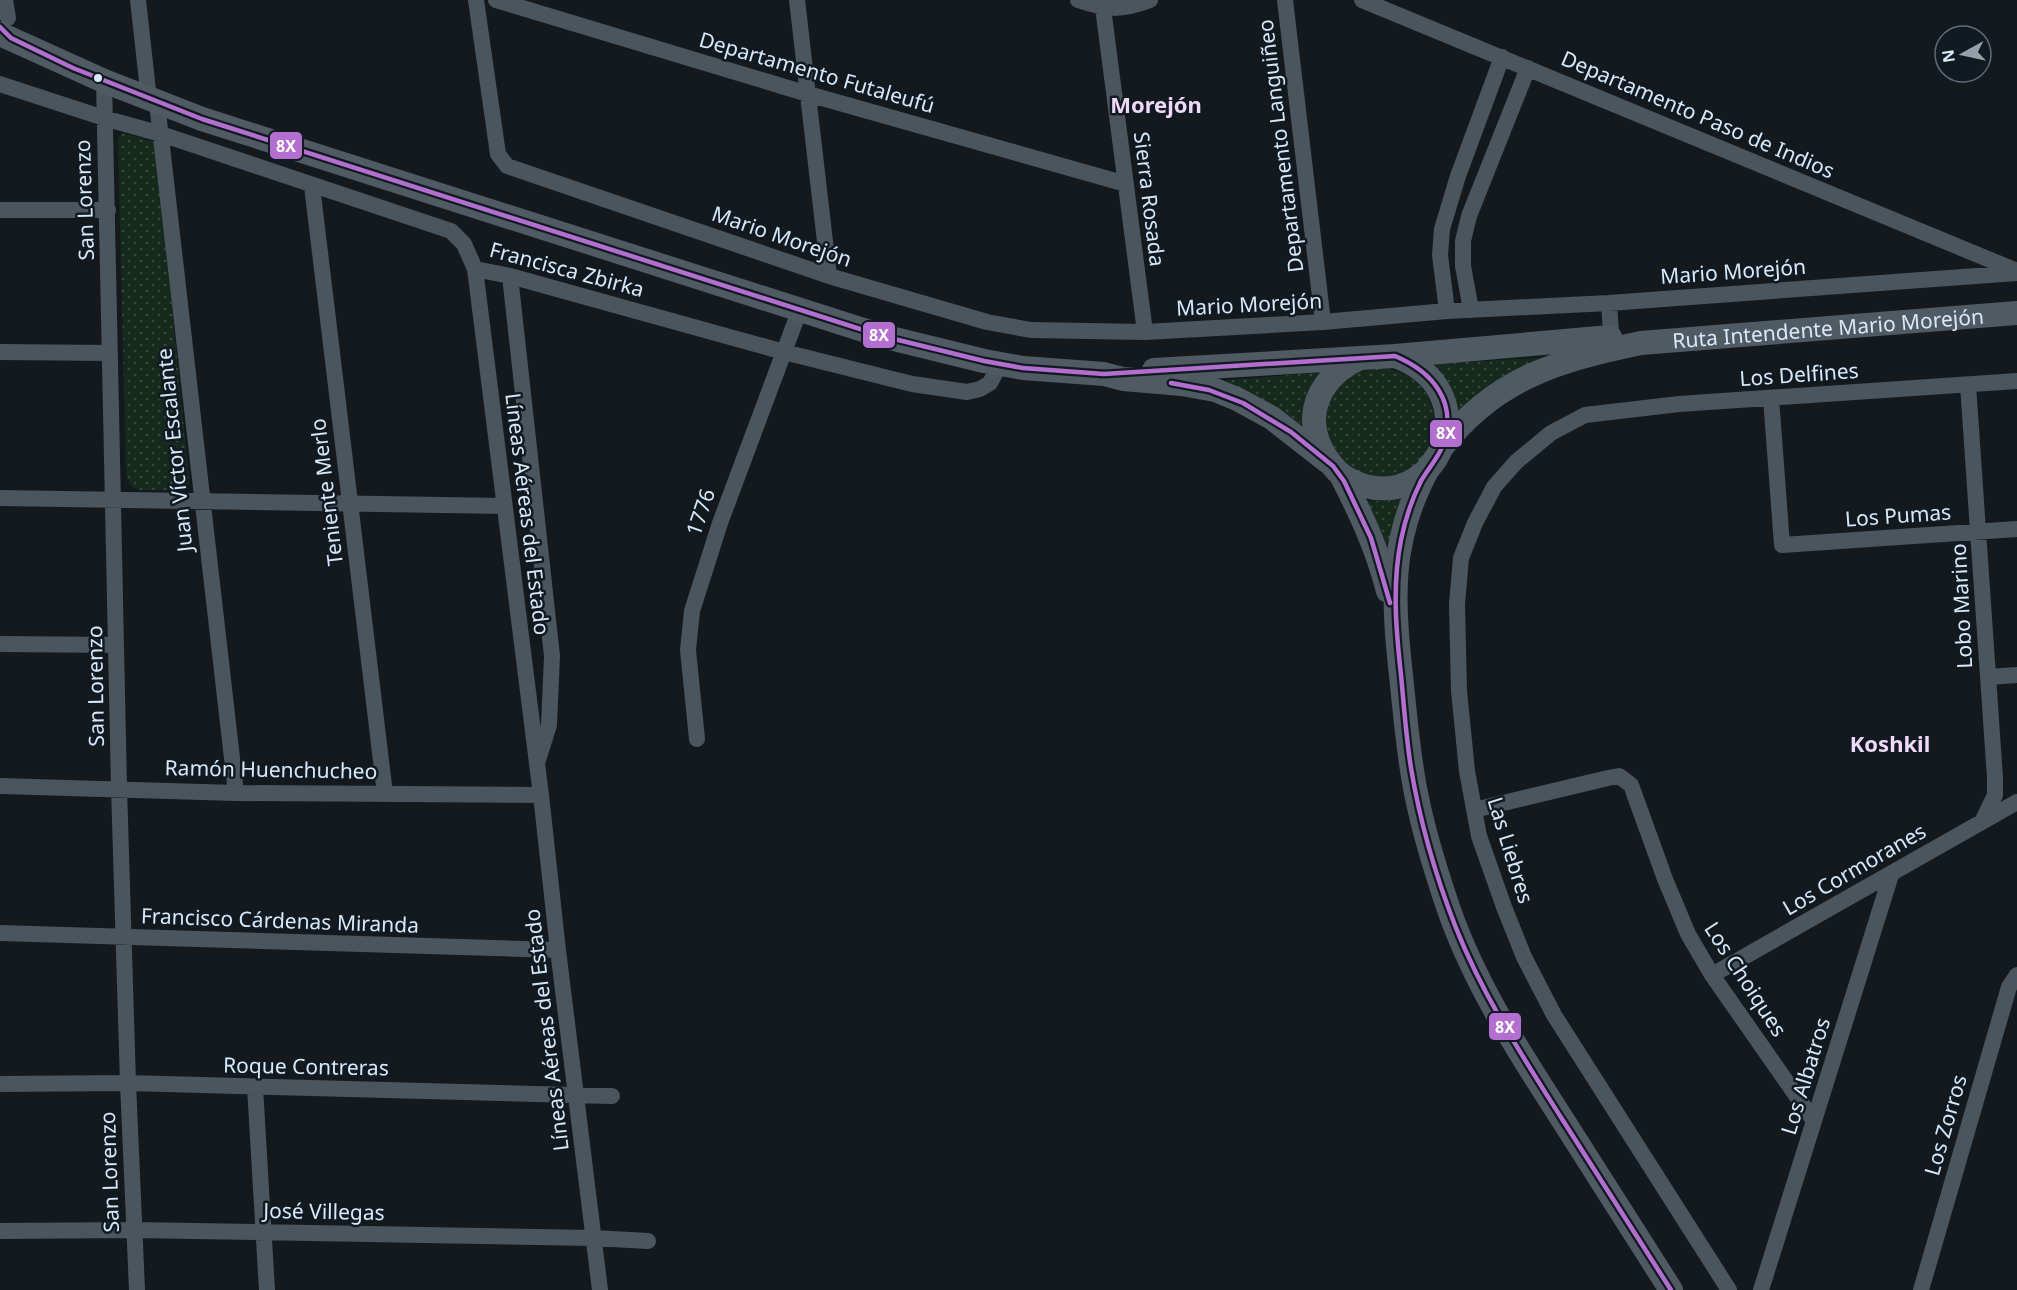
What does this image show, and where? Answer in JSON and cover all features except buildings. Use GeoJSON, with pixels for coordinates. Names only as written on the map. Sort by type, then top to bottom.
{"type":"FeatureCollection","features":[{"type":"Feature","properties":{"kind":"main road"},"geometry":{"type":"LineString","coordinates":[[5,29],[104,81],[202,119],[882,336],[1023,368],[1104,374],[1395,356],[1424,371],[1436,383],[1443,398],[1447,414],[1447,431],[1415,495],[1402,536],[1395,576],[1395,623],[1416,796],[1445,900],[1465,950],[1492,1004],[1517,1049],[1671,1290]]}},
{"type":"Feature","properties":{"kind":"main road","name":"Ruta Intendente Mario Morejón"},"geometry":{"type":"LineString","coordinates":[[1395,356],[1641,342],[2017,313]]}},
{"type":"Feature","properties":{"kind":"main road","name":"Ruta Intendente Mario Morejón"},"geometry":{"type":"LineString","coordinates":[[1436,456],[1469,416],[1503,390],[1556,363],[1612,343]]}},
{"type":"Feature","properties":{"kind":"main road"},"geometry":{"type":"LineString","coordinates":[[1360,358],[1346,364],[1324,387],[1317,401],[1314,416],[1315,432],[1319,447],[1362,516],[1378,555],[1395,623]]}},
{"type":"Feature","properties":{"kind":"main road"},"geometry":{"type":"LineString","coordinates":[[1104,374],[1123,379],[1197,386],[1227,394],[1286,427],[1355,483],[1372,488],[1389,488],[1405,484],[1420,476],[1436,456]]}},
{"type":"Feature","properties":{"kind":"street"},"geometry":{"type":"LineString","coordinates":[[5,0],[5,29]]}},
{"type":"Feature","properties":{"kind":"street","name":"Juan Víctor Escalante"},"geometry":{"type":"LineString","coordinates":[[138,0],[153,101],[161,134],[236,793]]}},
{"type":"Feature","properties":{"kind":"street","name":"Mario Morejón"},"geometry":{"type":"LineString","coordinates":[[476,0],[498,154],[507,166],[829,276],[987,322],[1031,330],[1144,332],[1323,322],[1447,311],[1609,303],[2017,272]]}},
{"type":"Feature","properties":{"kind":"street","name":"Departamento Futaleufú"},"geometry":{"type":"LineString","coordinates":[[496,0],[808,94],[1126,184]]}},
{"type":"Feature","properties":{"kind":"street"},"geometry":{"type":"LineString","coordinates":[[797,0],[829,276]]}},
{"type":"Feature","properties":{"kind":"street"},"geometry":{"type":"LineString","coordinates":[[1078,0],[1129,7],[1150,0]]}},
{"type":"Feature","properties":{"kind":"street","name":"Departamento Languiñeo"},"geometry":{"type":"LineString","coordinates":[[1286,0],[1323,322]]}},
{"type":"Feature","properties":{"kind":"street","name":"Departamento Paso de Indios"},"geometry":{"type":"LineString","coordinates":[[1362,0],[2017,272]]}},
{"type":"Feature","properties":{"kind":"street","name":"Sierra Rosada"},"geometry":{"type":"LineString","coordinates":[[1102,4],[1144,332]]}},
{"type":"Feature","properties":{"kind":"street"},"geometry":{"type":"LineString","coordinates":[[1447,311],[1440,255],[1442,229],[1458,176],[1502,57]]}},
{"type":"Feature","properties":{"kind":"street"},"geometry":{"type":"LineString","coordinates":[[1471,310],[1464,266],[1463,241],[1473,207],[1528,68]]}},
{"type":"Feature","properties":{"kind":"street","name":"San Lorenzo"},"geometry":{"type":"LineString","coordinates":[[104,81],[119,788],[136,1290]]}},
{"type":"Feature","properties":{"kind":"street","name":"Francisca Zbirka"},"geometry":{"type":"LineString","coordinates":[[0,84],[161,134],[451,231],[464,244],[475,269],[510,276],[783,352],[912,384],[967,392],[980,389],[990,383],[1000,364]]}},
{"type":"Feature","properties":{"kind":"street","name":"Teniente Merlo"},"geometry":{"type":"LineString","coordinates":[[312,186],[385,794]]}},
{"type":"Feature","properties":{"kind":"street"},"geometry":{"type":"LineString","coordinates":[[0,210],[108,210]]}},
{"type":"Feature","properties":{"kind":"street","name":"Líneas Aéreas del Estado"},"geometry":{"type":"LineString","coordinates":[[475,269],[600,1290]]}},
{"type":"Feature","properties":{"kind":"street","name":"Líneas Aéreas del Estado"},"geometry":{"type":"LineString","coordinates":[[510,276],[552,656],[549,725],[536,765]]}},
{"type":"Feature","properties":{"kind":"street"},"geometry":{"type":"LineString","coordinates":[[1609,303],[1612,343]]}},
{"type":"Feature","properties":{"kind":"street","name":"1776"},"geometry":{"type":"LineString","coordinates":[[697,739],[688,650],[692,611],[720,523],[800,309]]}},
{"type":"Feature","properties":{"kind":"street"},"geometry":{"type":"LineString","coordinates":[[0,352],[110,353]]}},
{"type":"Feature","properties":{"kind":"street","name":"Los Delfines"},"geometry":{"type":"LineString","coordinates":[[1585,415],[1679,404],[2017,381]]}},
{"type":"Feature","properties":{"kind":"street","name":"Lobo Marino"},"geometry":{"type":"LineString","coordinates":[[1968,385],[1995,795],[1983,822]]}},
{"type":"Feature","properties":{"kind":"street","name":"Los Pumas"},"geometry":{"type":"LineString","coordinates":[[1771,398],[1782,545],[2017,529]]}},
{"type":"Feature","properties":{"kind":"street","name":"Las Liebres"},"geometry":{"type":"LineString","coordinates":[[1585,415],[1551,433],[1516,462],[1494,488],[1475,523],[1461,558],[1456,604],[1467,771],[1479,836],[1524,957],[1554,1015],[1729,1290]]}},
{"type":"Feature","properties":{"kind":"street"},"geometry":{"type":"LineString","coordinates":[[0,498],[504,506]]}},
{"type":"Feature","properties":{"kind":"street"},"geometry":{"type":"LineString","coordinates":[[0,644],[116,645]]}},
{"type":"Feature","properties":{"kind":"street"},"geometry":{"type":"LineString","coordinates":[[1988,677],[2017,675]]}},
{"type":"Feature","properties":{"kind":"street","name":"Los Choiques"},"geometry":{"type":"LineString","coordinates":[[1474,810],[1619,776],[1631,785],[1688,934],[1712,975],[1814,1121]]}},
{"type":"Feature","properties":{"kind":"street","name":"Ramón Huenchucheo"},"geometry":{"type":"LineString","coordinates":[[0,786],[236,793],[541,795]]}},
{"type":"Feature","properties":{"kind":"street","name":"Los Cormoranes"},"geometry":{"type":"LineString","coordinates":[[1712,975],[2017,802]]}},
{"type":"Feature","properties":{"kind":"street","name":"Los Albatros"},"geometry":{"type":"LineString","coordinates":[[1761,1290],[1891,874]]}},
{"type":"Feature","properties":{"kind":"street","name":"Francisco Cárdenas Miranda"},"geometry":{"type":"LineString","coordinates":[[0,933],[558,950]]}},
{"type":"Feature","properties":{"kind":"street","name":"Los Zorros"},"geometry":{"type":"LineString","coordinates":[[1921,1290],[2009,987],[2017,975]]}},
{"type":"Feature","properties":{"kind":"street","name":"Roque Contreras"},"geometry":{"type":"LineString","coordinates":[[0,1084],[128,1083],[612,1096]]}},
{"type":"Feature","properties":{"kind":"street"},"geometry":{"type":"LineString","coordinates":[[255,1087],[267,1290]]}},
{"type":"Feature","properties":{"kind":"street","name":"José Villegas"},"geometry":{"type":"LineString","coordinates":[[0,1231],[134,1230],[594,1238],[648,1241]]}},
{"type":"Feature","properties":{"kind":"green space"},"geometry":{"type":"Polygon","coordinates":[[[124,133],[151,141],[156,145],[189,480],[189,485],[182,490],[138,490],[132,487],[126,475],[118,141],[119,136],[124,133]]]}},
{"type":"Feature","properties":{"kind":"green space"},"geometry":{"type":"Polygon","coordinates":[[[1557,357],[1455,421],[1427,364],[1557,357]]]}},
{"type":"Feature","properties":{"kind":"green space"},"geometry":{"type":"Polygon","coordinates":[[[1375,368],[1402,373],[1417,383],[1427,395],[1433,410],[1434,425],[1431,440],[1424,454],[1413,467],[1399,476],[1353,474],[1325,436],[1327,410],[1334,391],[1349,377],[1375,368]]]}},
{"type":"Feature","properties":{"kind":"green space"},"geometry":{"type":"Polygon","coordinates":[[[1324,372],[1306,428],[1285,413],[1209,382],[1324,372]]]}},
{"type":"Feature","properties":{"kind":"green space"},"geometry":{"type":"Polygon","coordinates":[[[1405,497],[1389,561],[1366,501],[1386,501],[1405,497]]]}},
{"type":"Feature","properties":{"kind":"transit line","name":"8X"},"geometry":{"type":"LineString","coordinates":[[0,27],[11,38],[73,68],[202,119],[882,336],[984,361],[1023,368],[1104,374],[1395,356],[1421,371],[1439,390],[1447,415],[1447,429],[1441,450],[1421,481],[1407,517],[1398,557],[1396,608],[1409,756],[1429,849],[1456,928],[1478,978],[1504,1026],[1671,1290]]}},
{"type":"Feature","properties":{"kind":"transit line","name":"8X"},"geometry":{"type":"LineString","coordinates":[[1171,383],[1209,390],[1243,403],[1291,432],[1333,466],[1344,481],[1371,538],[1390,603]]}},
{"type":"Feature","properties":{"kind":"district","name":"Morejón"},"geometry":{"type":"Point","coordinates":[1156,104]}},
{"type":"Feature","properties":{"kind":"district","name":"Koshkil"},"geometry":{"type":"Point","coordinates":[1890,743]}}]}
